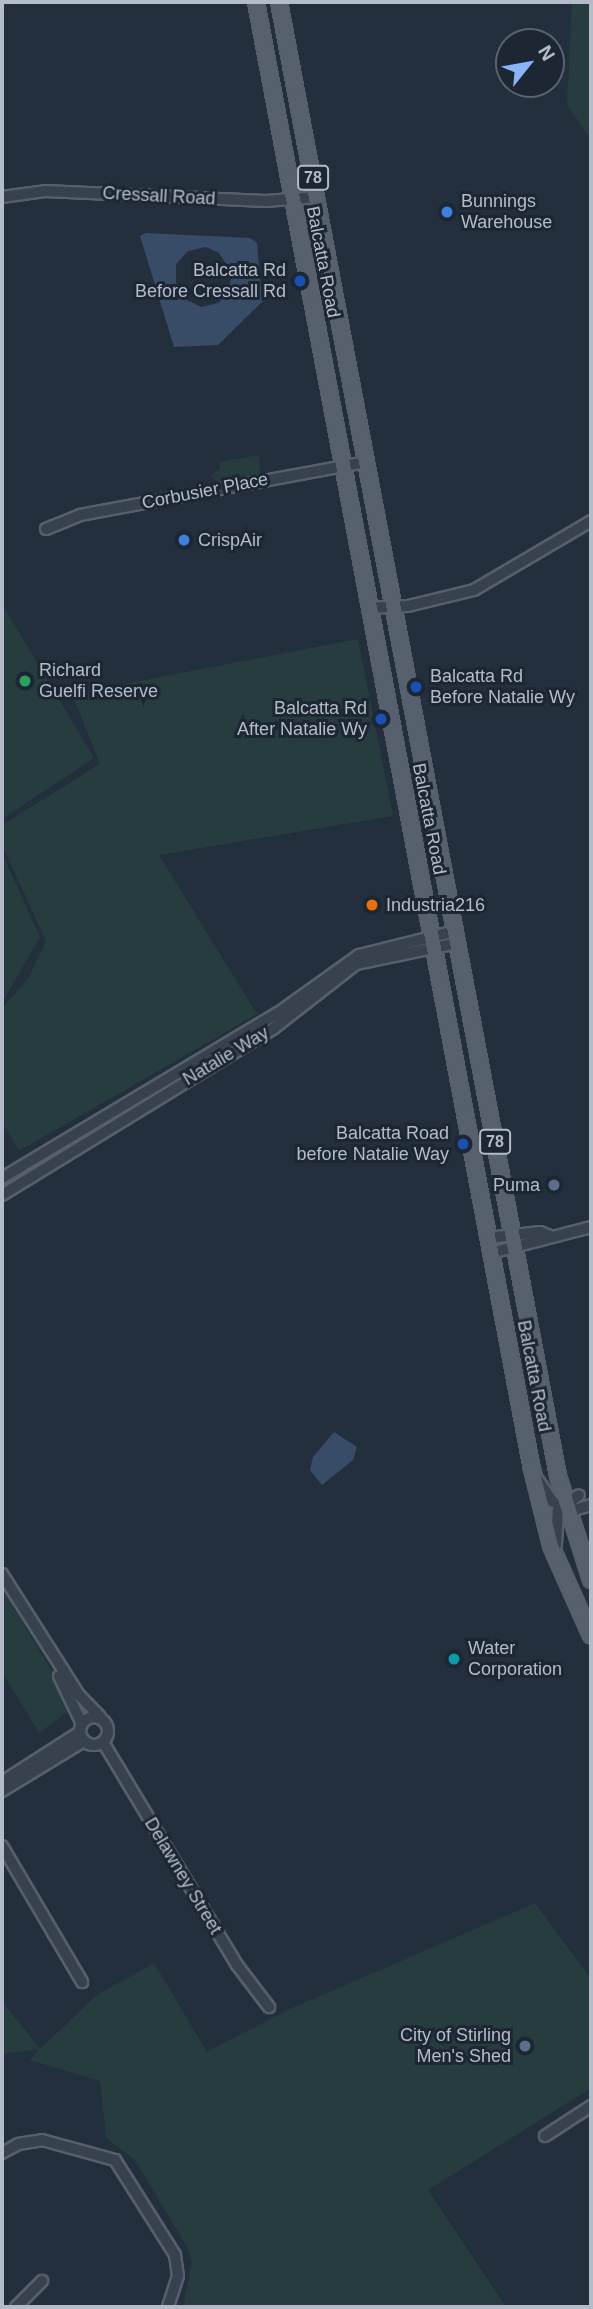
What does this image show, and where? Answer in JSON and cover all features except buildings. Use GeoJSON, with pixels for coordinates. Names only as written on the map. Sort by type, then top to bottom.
{"type":"FeatureCollection","features":[{"type":"Feature","properties":{"kind":"main road","name":"Balcatta Road"},"geometry":{"type":"LineString","coordinates":[[256,2],[291,201],[531,1465],[557,1562],[591,1636]]}},
{"type":"Feature","properties":{"kind":"main road","name":"Balcatta Road"},"geometry":{"type":"LineString","coordinates":[[279,2],[558,1476],[571,1527],[591,1580]]}},
{"type":"Feature","properties":{"kind":"street","name":"Cressall Road"},"geometry":{"type":"LineString","coordinates":[[2,197],[45,191],[291,201],[317,197]]}},
{"type":"Feature","properties":{"kind":"street","name":"Corbusier Place"},"geometry":{"type":"LineString","coordinates":[[46,529],[80,515],[365,462]]}},
{"type":"Feature","properties":{"kind":"street"},"geometry":{"type":"LineString","coordinates":[[369,608],[393,607],[474,590],[591,521]]}},
{"type":"Feature","properties":{"kind":"street","name":"Natalie Way"},"geometry":{"type":"LineString","coordinates":[[2,1178],[278,1013],[349,960],[456,937]]}},
{"type":"Feature","properties":{"kind":"street","name":"Natalie Way"},"geometry":{"type":"LineString","coordinates":[[2,1195],[274,1028],[356,964],[433,942]]}},
{"type":"Feature","properties":{"kind":"street"},"geometry":{"type":"LineString","coordinates":[[489,1246],[591,1227]]}},
{"type":"Feature","properties":{"kind":"street"},"geometry":{"type":"LineString","coordinates":[[531,1465],[543,1491],[567,1508],[591,1505]]}},
{"type":"Feature","properties":{"kind":"street"},"geometry":{"type":"LineString","coordinates":[[558,1476],[579,1495]]}},
{"type":"Feature","properties":{"kind":"street"},"geometry":{"type":"LineString","coordinates":[[557,1562],[554,1525],[579,1495],[591,1493]]}},
{"type":"Feature","properties":{"kind":"street"},"geometry":{"type":"LineString","coordinates":[[2,1574],[38,1635],[79,1695],[100,1717],[108,1730],[103,1742],[82,1732],[38,1635]]}},
{"type":"Feature","properties":{"kind":"street"},"geometry":{"type":"LineString","coordinates":[[2,1791],[82,1732],[88,1718],[100,1717]]}},
{"type":"Feature","properties":{"kind":"street"},"geometry":{"type":"LineString","coordinates":[[2,1782],[82,1732]]}},
{"type":"Feature","properties":{"kind":"street","name":"Delawney Street"},"geometry":{"type":"LineString","coordinates":[[103,1742],[237,1965],[269,2007]]}},
{"type":"Feature","properties":{"kind":"street"},"geometry":{"type":"LineString","coordinates":[[2,1846],[82,1982]]}},
{"type":"Feature","properties":{"kind":"street"},"geometry":{"type":"LineString","coordinates":[[545,2136],[591,2106]]}},
{"type":"Feature","properties":{"kind":"street"},"geometry":{"type":"LineString","coordinates":[[2,2153],[18,2144],[42,2140],[115,2160],[175,2255],[178,2276],[168,2307]]}},
{"type":"Feature","properties":{"kind":"street"},"geometry":{"type":"LineString","coordinates":[[16,2307],[42,2281]]}},
{"type":"Feature","properties":{"kind":"green space"},"geometry":{"type":"Polygon","coordinates":[[[572,2],[591,2],[591,139],[567,105],[572,2]]]}},
{"type":"Feature","properties":{"kind":"green space"},"geometry":{"type":"Polygon","coordinates":[[[259,455],[260,475],[218,483],[211,476],[220,469],[219,462],[259,455]]]}},
{"type":"Feature","properties":{"kind":"green space","name":"Richard Guelfi Reserve"},"geometry":{"type":"Polygon","coordinates":[[[2,604],[94,758],[2,819],[2,604]]]}},
{"type":"Feature","properties":{"kind":"green space"},"geometry":{"type":"Polygon","coordinates":[[[358,639],[393,816],[159,855],[257,1014],[19,1151],[2,1122],[2,1008],[28,979],[46,941],[2,845],[2,825],[100,764],[72,694],[358,639]]]}},
{"type":"Feature","properties":{"kind":"green space"},"geometry":{"type":"Polygon","coordinates":[[[2,853],[40,937],[2,1003],[2,853]]]}},
{"type":"Feature","properties":{"kind":"green space"},"geometry":{"type":"Polygon","coordinates":[[[2,1588],[74,1707],[39,1733],[2,1672],[2,1588]]]}},
{"type":"Feature","properties":{"kind":"green space"},"geometry":{"type":"Polygon","coordinates":[[[535,1903],[591,1979],[591,2088],[428,2190],[506,2307],[183,2307],[192,2261],[187,2247],[135,2160],[106,2138],[100,2081],[30,2060],[39,2049],[2,2054],[2,2001],[40,2049],[97,1995],[154,1963],[207,2052],[290,2009],[535,1903]]]}},
{"type":"Feature","properties":{"kind":"water"},"geometry":{"type":"Polygon","coordinates":[[[146,233],[250,238],[257,243],[262,302],[218,345],[174,347],[140,236],[146,233]],[[206,247],[188,251],[176,264],[176,283],[187,300],[201,307],[218,303],[228,293],[232,273],[219,253],[206,247]]]}},
{"type":"Feature","properties":{"kind":"water"},"geometry":{"type":"Polygon","coordinates":[[[334,1432],[357,1447],[353,1460],[322,1485],[310,1470],[313,1457],[334,1432]]]}},
{"type":"Feature","properties":{"kind":"place","name":"Bunnings Warehouse"},"geometry":{"type":"Point","coordinates":[447,212]}},
{"type":"Feature","properties":{"kind":"place","name":"Balcatta Rd Before Cressall Rd"},"geometry":{"type":"Point","coordinates":[300,281]}},
{"type":"Feature","properties":{"kind":"place","name":"CrispAir"},"geometry":{"type":"Point","coordinates":[184,540]}},
{"type":"Feature","properties":{"kind":"place","name":"Richard Guelfi Reserve"},"geometry":{"type":"Point","coordinates":[25,681]}},
{"type":"Feature","properties":{"kind":"place","name":"Balcatta Rd Before Natalie Wy"},"geometry":{"type":"Point","coordinates":[416,687]}},
{"type":"Feature","properties":{"kind":"place","name":"Balcatta Rd After Natalie Wy"},"geometry":{"type":"Point","coordinates":[381,719]}},
{"type":"Feature","properties":{"kind":"place","name":"Industria216"},"geometry":{"type":"Point","coordinates":[372,905]}},
{"type":"Feature","properties":{"kind":"place","name":"Balcatta Road before Natalie Way"},"geometry":{"type":"Point","coordinates":[463,1144]}},
{"type":"Feature","properties":{"kind":"place","name":"Puma"},"geometry":{"type":"Point","coordinates":[554,1185]}},
{"type":"Feature","properties":{"kind":"place","name":"Water Corporation"},"geometry":{"type":"Point","coordinates":[454,1659]}},
{"type":"Feature","properties":{"kind":"place","name":"City of Stirling Men's Shed"},"geometry":{"type":"Point","coordinates":[525,2046]}}]}
